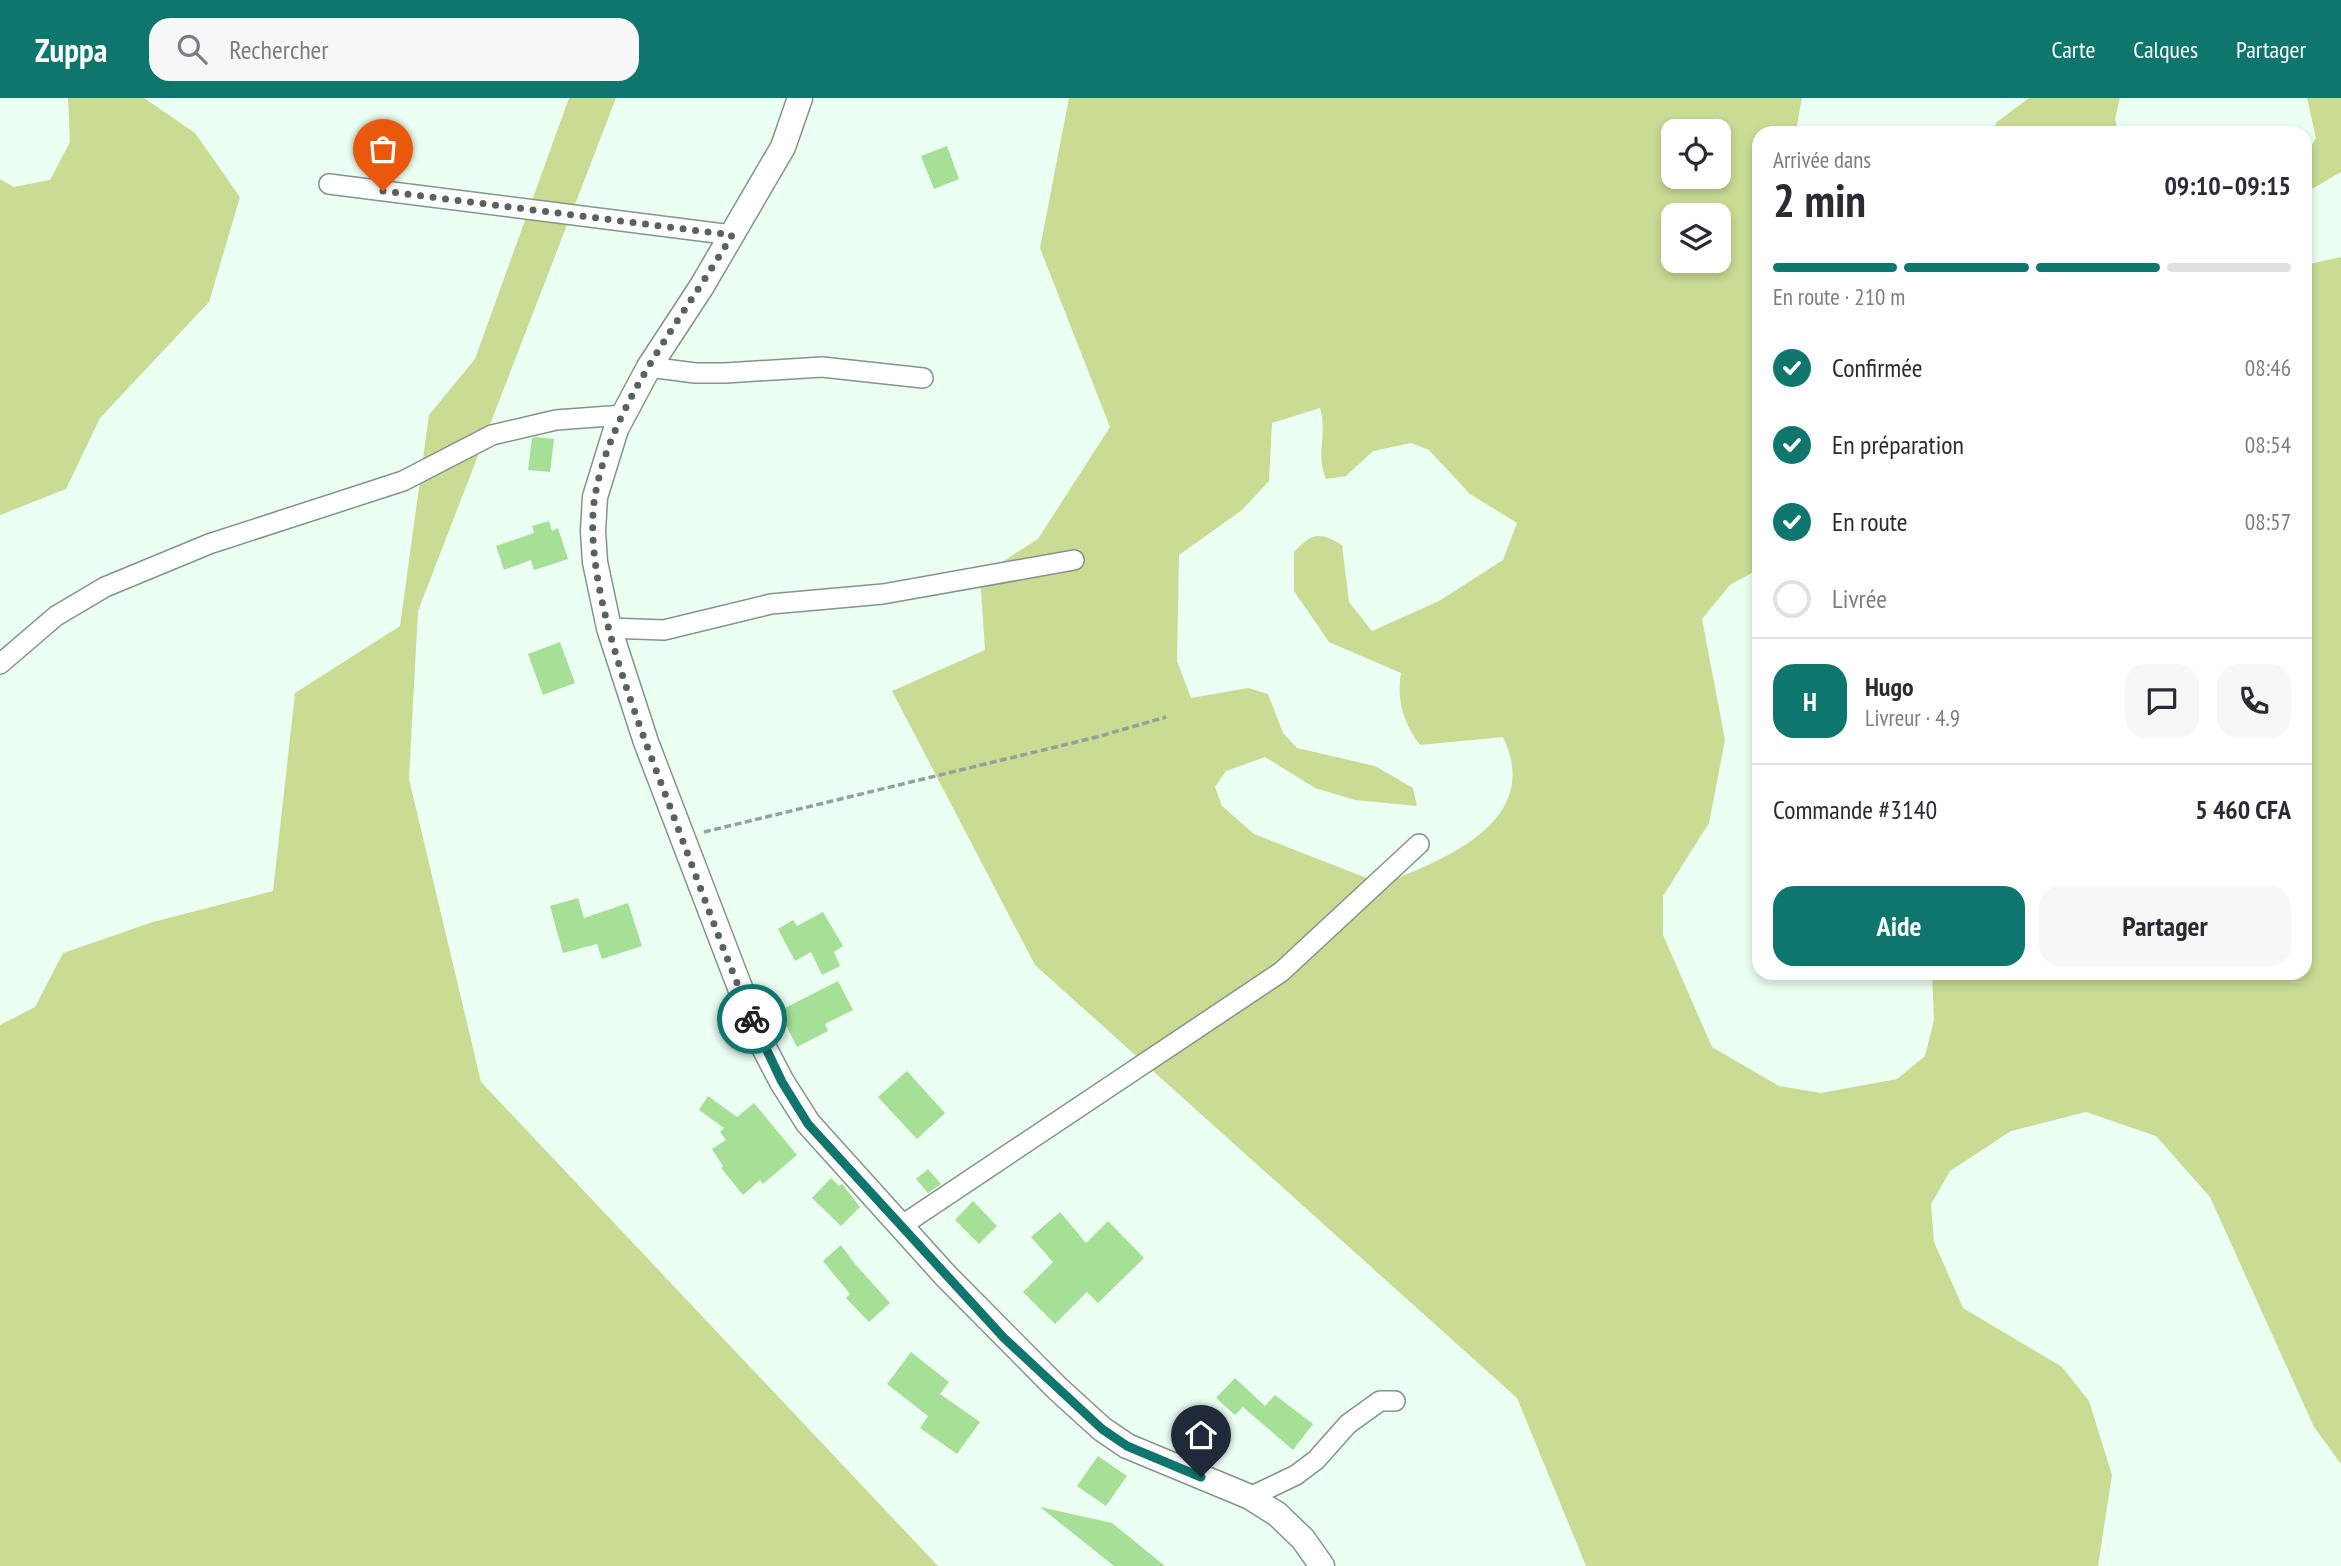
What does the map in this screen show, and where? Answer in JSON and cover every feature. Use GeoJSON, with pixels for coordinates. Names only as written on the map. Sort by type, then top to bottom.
{"type":"FeatureCollection","features":[{"type":"Feature","properties":{"kind":"street"},"geometry":{"type":"LineString","coordinates":[[800,98],[783,147],[732,235],[649,367],[624,415],[603,467],[595,497],[595,562],[609,628],[646,742],[760,1040],[808,1124],[1004,1338],[1102,1429],[1127,1446],[1250,1497],[1277,1514],[1303,1539],[1322,1566]]}},
{"type":"Feature","properties":{"kind":"street"},"geometry":{"type":"LineString","coordinates":[[329,184],[732,235]]}},
{"type":"Feature","properties":{"kind":"street"},"geometry":{"type":"LineString","coordinates":[[649,367],[695,373],[822,367],[923,378]]}},
{"type":"Feature","properties":{"kind":"street"},"geometry":{"type":"LineString","coordinates":[[0,664],[56,616],[105,587],[209,544],[403,481],[492,435],[556,420],[624,415]]}},
{"type":"Feature","properties":{"kind":"street"},"geometry":{"type":"LineString","coordinates":[[609,628],[664,630],[771,604],[883,594],[1074,560]]}},
{"type":"Feature","properties":{"kind":"street"},"geometry":{"type":"LineString","coordinates":[[901,1226],[1281,972],[1419,844]]}},
{"type":"Feature","properties":{"kind":"street"},"geometry":{"type":"LineString","coordinates":[[1250,1497],[1296,1475],[1315,1460],[1348,1424],[1380,1401],[1395,1401]]}},
{"type":"Feature","properties":{"kind":"path"},"geometry":{"type":"LineString","coordinates":[[681,837],[1097,737],[1166,717]]}},
{"type":"Feature","properties":{"kind":"green space"},"geometry":{"type":"Polygon","coordinates":[[[68,98],[144,98],[195,133],[240,197],[209,302],[100,418],[66,489],[0,515],[0,179],[14,187],[50,180],[70,142],[68,98]]]}},
{"type":"Feature","properties":{"kind":"green space"},"geometry":{"type":"Polygon","coordinates":[[[569,98],[616,98],[418,611],[409,779],[481,1082],[938,1566],[0,1566],[0,1025],[35,1007],[63,953],[153,922],[273,891],[295,693],[400,626],[429,415],[475,359],[569,98]]]}},
{"type":"Feature","properties":{"kind":"green space"},"geometry":{"type":"Polygon","coordinates":[[[1069,98],[1802,98],[1798,126],[1752,126],[1752,573],[1730,585],[1702,619],[1725,740],[1709,823],[1663,896],[1663,935],[1712,1047],[1779,1086],[1821,1093],[1897,1079],[1925,1056],[1934,1020],[1932,980],[2312,980],[2312,263],[2341,257],[2341,1464],[2314,1427],[2210,1197],[2156,1136],[2086,1112],[2011,1131],[1950,1171],[1931,1204],[1934,1242],[1963,1308],[2062,1367],[2089,1401],[2112,1475],[2098,1566],[1586,1566],[1517,1398],[1035,965],[892,691],[985,650],[980,576],[1038,539],[1110,427],[1040,248],[1069,98]],[[1320,408],[1272,423],[1269,481],[1242,510],[1179,555],[1177,661],[1191,698],[1248,688],[1268,694],[1283,733],[1297,748],[1375,766],[1413,788],[1417,806],[1355,800],[1315,788],[1265,757],[1226,771],[1215,787],[1222,806],[1254,834],[1382,884],[1433,863],[1481,833],[1499,814],[1510,792],[1512,766],[1503,737],[1420,745],[1403,711],[1401,673],[1329,642],[1294,591],[1294,552],[1316,536],[1342,545],[1349,602],[1372,631],[1439,601],[1503,560],[1517,523],[1470,494],[1429,450],[1411,443],[1373,451],[1346,476],[1326,479],[1322,460],[1320,408]]]}},
{"type":"Feature","properties":{"kind":"green space"},"geometry":{"type":"Polygon","coordinates":[[[2029,98],[2120,98],[2115,119],[2117,126],[1994,126],[2029,98]]]}},
{"type":"Feature","properties":{"kind":"green space"},"geometry":{"type":"Polygon","coordinates":[[[2307,98],[2341,98],[2341,172],[2312,189],[2312,145],[2316,138],[2307,98]]]}},
{"type":"Feature","properties":{"kind":"building"},"geometry":{"type":"Polygon","coordinates":[[[947,146],[959,179],[934,189],[921,156],[947,146]]]}},
{"type":"Feature","properties":{"kind":"building"},"geometry":{"type":"Polygon","coordinates":[[[532,438],[554,439],[550,472],[528,470],[532,438]]]}},
{"type":"Feature","properties":{"kind":"building"},"geometry":{"type":"Polygon","coordinates":[[[549,521],[552,531],[558,528],[568,559],[534,570],[531,560],[504,570],[496,546],[534,533],[532,526],[549,521]]]}},
{"type":"Feature","properties":{"kind":"building"},"geometry":{"type":"Polygon","coordinates":[[[560,642],[575,683],[543,695],[528,654],[560,642]]]}},
{"type":"Feature","properties":{"kind":"building"},"geometry":{"type":"Polygon","coordinates":[[[578,898],[584,918],[628,903],[642,946],[602,959],[597,944],[563,953],[550,906],[578,898]]]}},
{"type":"Feature","properties":{"kind":"building"},"geometry":{"type":"Polygon","coordinates":[[[823,912],[843,946],[834,952],[840,966],[822,975],[811,952],[795,961],[778,929],[793,920],[797,926],[823,912]]]}},
{"type":"Feature","properties":{"kind":"building"},"geometry":{"type":"Polygon","coordinates":[[[838,981],[853,1010],[825,1024],[828,1031],[797,1047],[779,1011],[838,981]]]}},
{"type":"Feature","properties":{"kind":"building"},"geometry":{"type":"Polygon","coordinates":[[[907,1071],[945,1113],[917,1139],[878,1097],[907,1071]]]}},
{"type":"Feature","properties":{"kind":"building"},"geometry":{"type":"Polygon","coordinates":[[[708,1096],[737,1117],[754,1103],[797,1155],[763,1184],[760,1180],[743,1195],[721,1168],[723,1166],[712,1149],[726,1140],[720,1132],[724,1128],[699,1110],[708,1096]]]}},
{"type":"Feature","properties":{"kind":"building"},"geometry":{"type":"Polygon","coordinates":[[[928,1169],[941,1184],[928,1193],[916,1179],[928,1169]]]}},
{"type":"Feature","properties":{"kind":"building"},"geometry":{"type":"Polygon","coordinates":[[[831,1178],[839,1186],[842,1184],[860,1207],[841,1226],[812,1198],[831,1178]]]}},
{"type":"Feature","properties":{"kind":"building"},"geometry":{"type":"Polygon","coordinates":[[[973,1201],[997,1226],[979,1244],[955,1220],[973,1201]]]}},
{"type":"Feature","properties":{"kind":"building"},"geometry":{"type":"Polygon","coordinates":[[[1060,1212],[1086,1243],[1108,1221],[1144,1258],[1098,1303],[1087,1292],[1055,1324],[1023,1292],[1053,1262],[1031,1237],[1060,1212]]]}},
{"type":"Feature","properties":{"kind":"building"},"geometry":{"type":"Polygon","coordinates":[[[841,1245],[890,1303],[869,1322],[846,1298],[850,1294],[823,1261],[841,1245]]]}},
{"type":"Feature","properties":{"kind":"building"},"geometry":{"type":"Polygon","coordinates":[[[911,1352],[949,1382],[940,1394],[980,1422],[957,1454],[920,1428],[928,1416],[887,1384],[911,1352]]]}},
{"type":"Feature","properties":{"kind":"building"},"geometry":{"type":"Polygon","coordinates":[[[1235,1378],[1265,1406],[1275,1395],[1313,1424],[1293,1450],[1243,1407],[1235,1415],[1216,1398],[1235,1378]]]}},
{"type":"Feature","properties":{"kind":"building"},"geometry":{"type":"Polygon","coordinates":[[[1098,1456],[1127,1476],[1106,1506],[1077,1486],[1098,1456]]]}},
{"type":"Feature","properties":{"kind":"building"},"geometry":{"type":"Polygon","coordinates":[[[1040,1507],[1112,1523],[1165,1566],[1114,1566],[1040,1507]]]}},
{"type":"Feature","properties":{"kind":"way so far"},"geometry":{"type":"LineString","coordinates":[[383,191],[732,235],[649,367],[616,429],[595,497],[593,531],[595,562],[609,628],[646,742],[752,1019]]}},
{"type":"Feature","properties":{"kind":"route"},"geometry":{"type":"LineString","coordinates":[[752,1019],[782,1082],[808,1124],[1004,1338],[1102,1429],[1127,1446],[1201,1477]]}}]}
